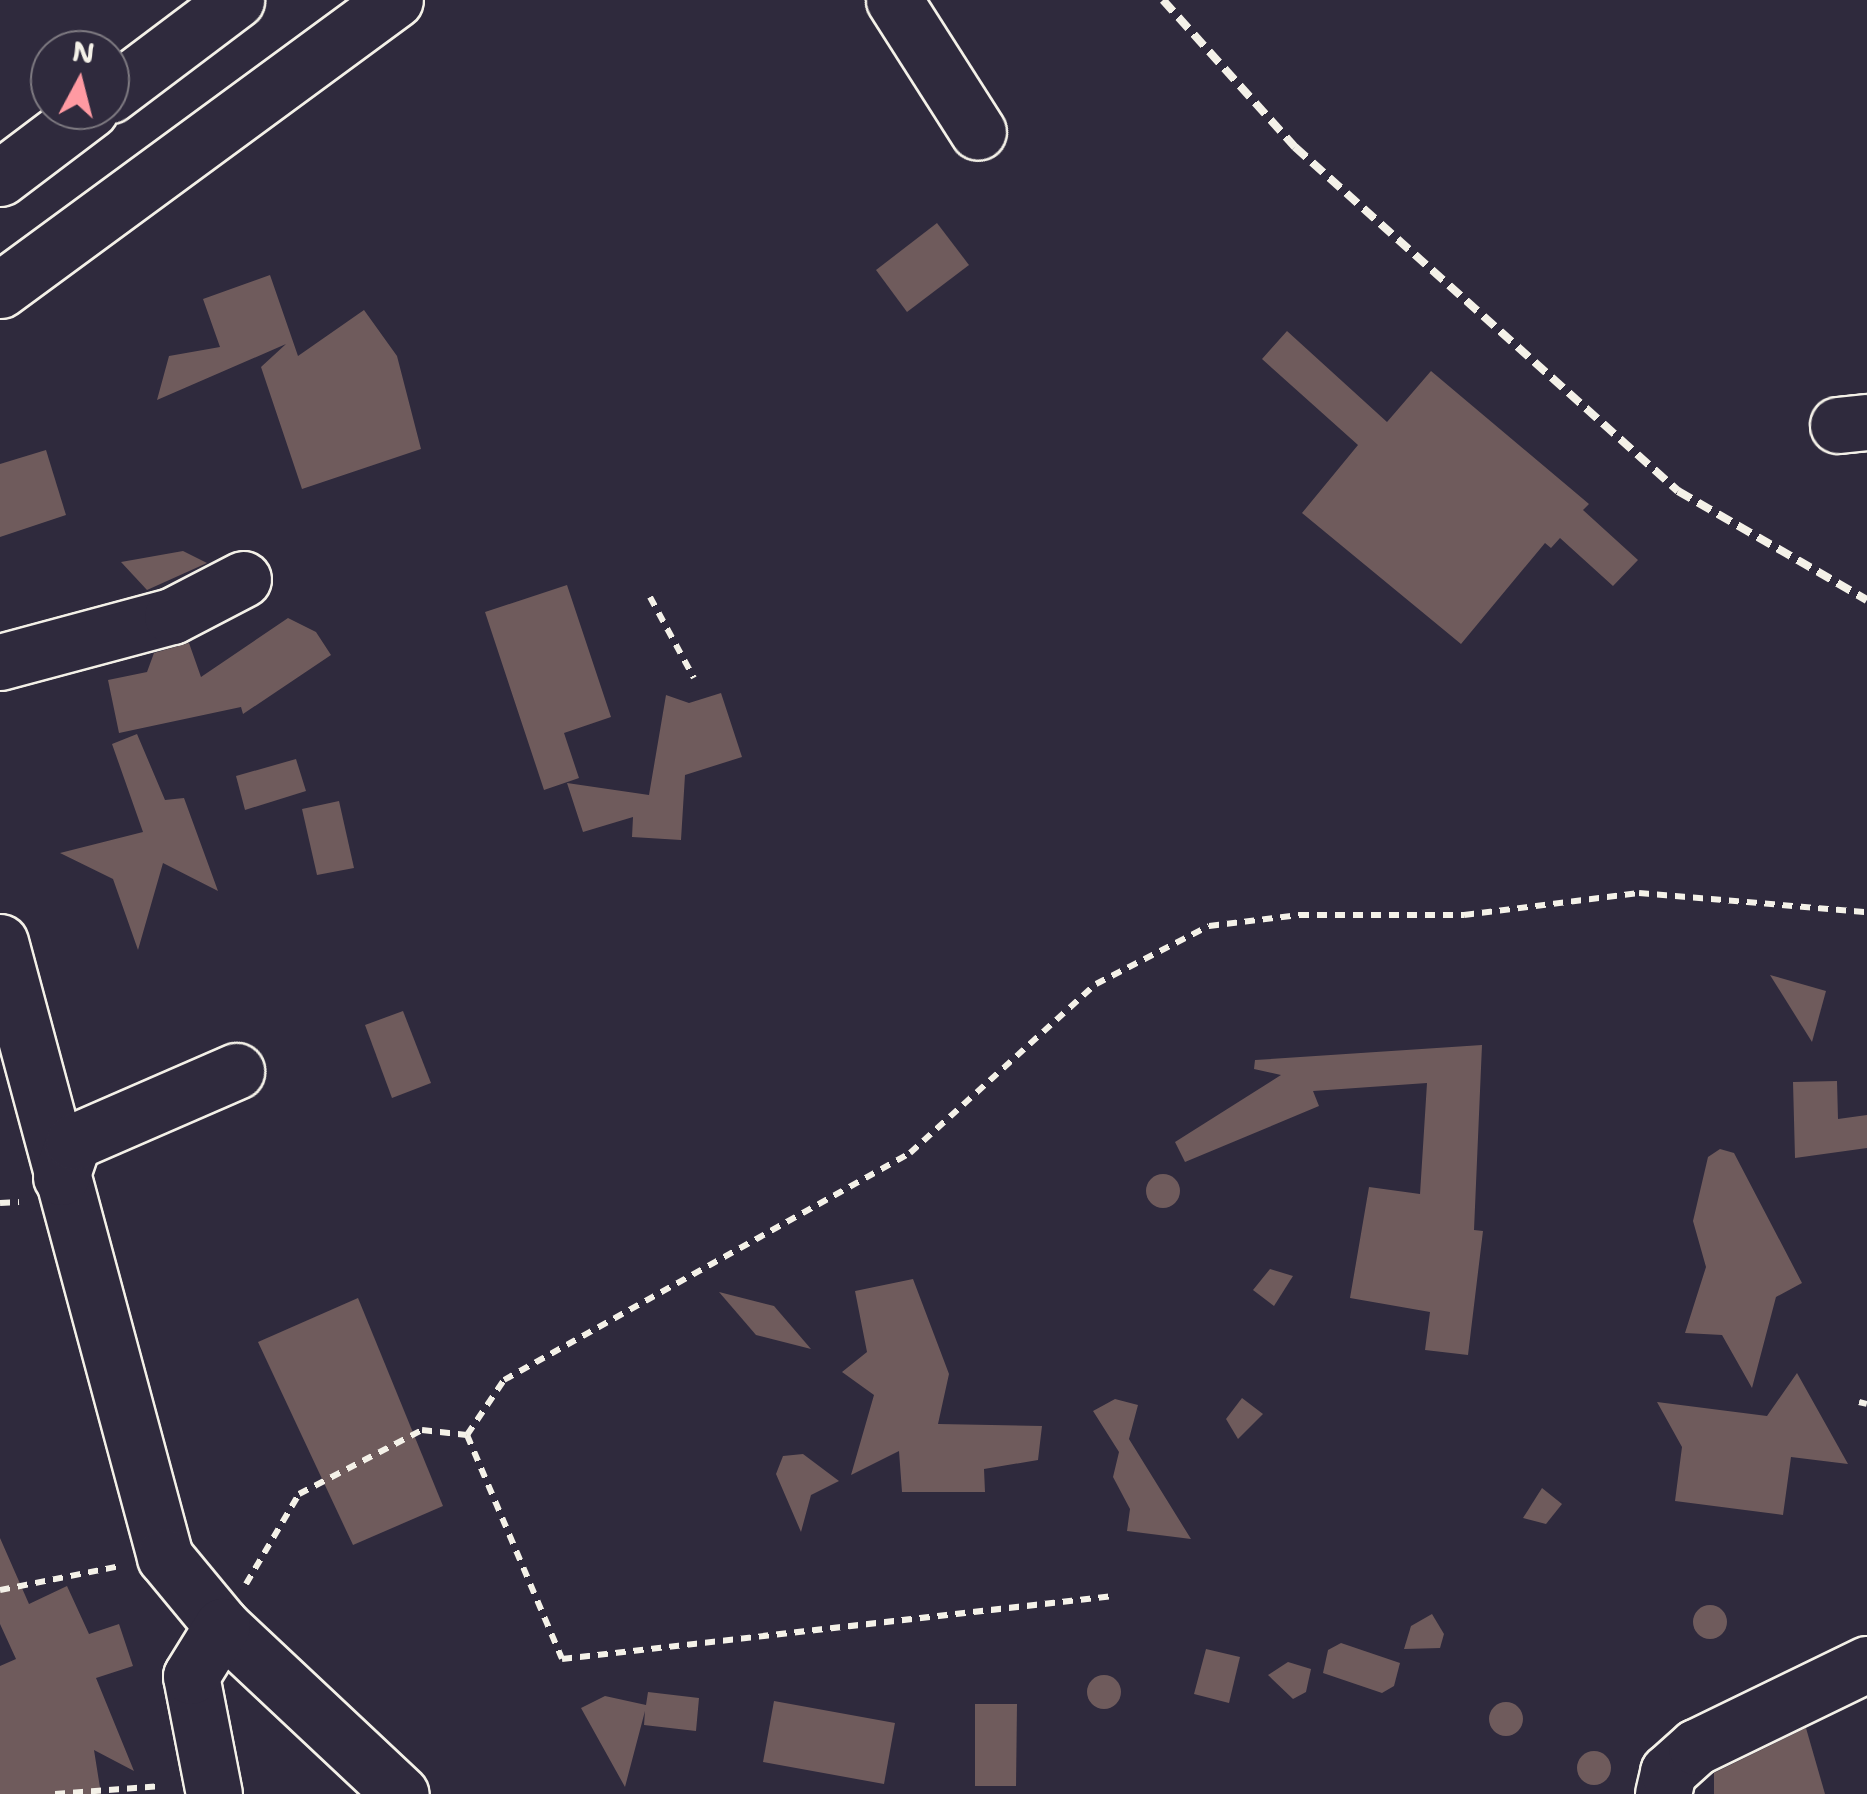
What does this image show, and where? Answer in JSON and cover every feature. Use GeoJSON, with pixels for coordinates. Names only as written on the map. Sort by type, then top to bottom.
{"type":"FeatureCollection","features":[{"type":"Feature","properties":{"kind":"street"},"geometry":{"type":"LineString","coordinates":[[130,80],[236,0]]}},
{"type":"Feature","properties":{"kind":"street"},"geometry":{"type":"LineString","coordinates":[[0,290],[395,0]]}},
{"type":"Feature","properties":{"kind":"street"},"geometry":{"type":"LineString","coordinates":[[894,0],[978,132]]}},
{"type":"Feature","properties":{"kind":"street"},"geometry":{"type":"LineString","coordinates":[[0,178],[64,130]]}},
{"type":"Feature","properties":{"kind":"street"},"geometry":{"type":"LineString","coordinates":[[0,662],[172,616],[244,578]]}},
{"type":"Feature","properties":{"kind":"street"},"geometry":{"type":"LineString","coordinates":[[0,942],[165,1557],[222,1626],[401,1794]]}},
{"type":"Feature","properties":{"kind":"street"},"geometry":{"type":"LineString","coordinates":[[61,1177],[73,1142],[236,1071]]}},
{"type":"Feature","properties":{"kind":"street"},"geometry":{"type":"LineString","coordinates":[[214,1790],[191,1676],[222,1626]]}},
{"type":"Feature","properties":{"kind":"street"},"geometry":{"type":"LineString","coordinates":[[1663,1794],[1668,1772],[1696,1747],[1867,1664]]}},
{"type":"Feature","properties":{"kind":"path"},"geometry":{"type":"LineString","coordinates":[[650,597],[694,678]]}},
{"type":"Feature","properties":{"kind":"path"},"geometry":{"type":"LineString","coordinates":[[466,1434],[504,1380],[910,1153],[1096,984],[1209,926],[1300,915],[1464,915],[1639,893],[1867,912]]}},
{"type":"Feature","properties":{"kind":"path"},"geometry":{"type":"LineString","coordinates":[[222,1626],[299,1494],[422,1430],[466,1434]]}},
{"type":"Feature","properties":{"kind":"path"},"geometry":{"type":"LineString","coordinates":[[466,1434],[562,1659],[1112,1596]]}},
{"type":"Feature","properties":{"kind":"path"},"geometry":{"type":"LineString","coordinates":[[0,1590],[165,1557]]}},
{"type":"Feature","properties":{"kind":"path"},"geometry":{"type":"LineString","coordinates":[[55,1794],[214,1790]]}},
{"type":"Feature","properties":{"kind":"building"},"geometry":{"type":"Polygon","coordinates":[[[937,223],[969,265],[907,312],[876,270],[937,223]]]}},
{"type":"Feature","properties":{"kind":"building"},"geometry":{"type":"Polygon","coordinates":[[[270,275],[298,356],[364,310],[397,356],[421,449],[302,489],[261,367],[286,344],[157,400],[169,356],[220,347],[203,299],[270,275]]]}},
{"type":"Feature","properties":{"kind":"building"},"geometry":{"type":"Polygon","coordinates":[[[1287,331],[1387,422],[1431,371],[1589,504],[1583,510],[1638,560],[1613,586],[1560,538],[1551,548],[1545,543],[1461,644],[1302,513],[1358,445],[1262,359],[1287,331]]]}},
{"type":"Feature","properties":{"kind":"building"},"geometry":{"type":"Polygon","coordinates":[[[46,450],[66,515],[0,537],[0,464],[46,450]]]}},
{"type":"Feature","properties":{"kind":"building"},"geometry":{"type":"Polygon","coordinates":[[[183,551],[207,563],[147,590],[121,562],[183,551]]]}},
{"type":"Feature","properties":{"kind":"building"},"geometry":{"type":"Polygon","coordinates":[[[567,585],[611,717],[564,733],[579,778],[544,790],[485,612],[567,585]]]}},
{"type":"Feature","properties":{"kind":"building"},"geometry":{"type":"Polygon","coordinates":[[[288,618],[316,632],[331,655],[243,714],[241,707],[119,733],[108,680],[147,672],[154,653],[189,643],[201,677],[288,618]]]}},
{"type":"Feature","properties":{"kind":"building"},"geometry":{"type":"Polygon","coordinates":[[[721,693],[742,757],[685,775],[681,840],[632,837],[633,817],[583,832],[567,783],[649,795],[666,695],[689,703],[721,693]]]}},
{"type":"Feature","properties":{"kind":"building"},"geometry":{"type":"Polygon","coordinates":[[[137,734],[165,800],[184,798],[218,891],[163,863],[138,950],[113,879],[60,853],[143,832],[112,744],[137,734]]]}},
{"type":"Feature","properties":{"kind":"building"},"geometry":{"type":"Polygon","coordinates":[[[296,759],[306,791],[245,810],[236,776],[296,759]]]}},
{"type":"Feature","properties":{"kind":"building"},"geometry":{"type":"Polygon","coordinates":[[[339,801],[354,868],[317,875],[302,809],[339,801]]]}},
{"type":"Feature","properties":{"kind":"building"},"geometry":{"type":"Polygon","coordinates":[[[1770,975],[1826,991],[1812,1042],[1770,975]]]}},
{"type":"Feature","properties":{"kind":"building"},"geometry":{"type":"Polygon","coordinates":[[[403,1011],[431,1083],[392,1098],[365,1025],[403,1011]]]}},
{"type":"Feature","properties":{"kind":"building"},"geometry":{"type":"Polygon","coordinates":[[[1482,1045],[1474,1230],[1483,1231],[1468,1355],[1425,1350],[1430,1312],[1350,1298],[1369,1187],[1420,1194],[1427,1083],[1313,1091],[1319,1106],[1185,1162],[1175,1142],[1281,1075],[1254,1069],[1255,1060],[1482,1045]]]}},
{"type":"Feature","properties":{"kind":"building"},"geometry":{"type":"Polygon","coordinates":[[[1837,1081],[1838,1119],[1867,1115],[1867,1148],[1795,1158],[1793,1082],[1837,1081]]]}},
{"type":"Feature","properties":{"kind":"building"},"geometry":{"type":"Polygon","coordinates":[[[1720,1149],[1734,1153],[1802,1283],[1776,1297],[1752,1388],[1722,1335],[1685,1333],[1706,1267],[1693,1221],[1708,1157],[1720,1149]]]}},
{"type":"Feature","properties":{"kind":"building"},"geometry":{"type":"Polygon","coordinates":[[[1163,1174],[1175,1179],[1180,1191],[1175,1203],[1163,1208],[1151,1203],[1146,1191],[1151,1179],[1163,1174]]]}},
{"type":"Feature","properties":{"kind":"building"},"geometry":{"type":"Polygon","coordinates":[[[1270,1269],[1293,1276],[1274,1306],[1253,1290],[1270,1269]]]}},
{"type":"Feature","properties":{"kind":"building"},"geometry":{"type":"Polygon","coordinates":[[[913,1279],[949,1374],[938,1424],[1042,1426],[1038,1460],[984,1469],[985,1492],[902,1492],[899,1451],[851,1475],[874,1395],[842,1372],[867,1352],[855,1291],[913,1279]]]}},
{"type":"Feature","properties":{"kind":"building"},"geometry":{"type":"Polygon","coordinates":[[[719,1292],[774,1306],[811,1349],[756,1335],[719,1292]]]}},
{"type":"Feature","properties":{"kind":"building"},"geometry":{"type":"Polygon","coordinates":[[[358,1298],[443,1506],[353,1545],[258,1342],[358,1298]]]}},
{"type":"Feature","properties":{"kind":"building"},"geometry":{"type":"Polygon","coordinates":[[[1797,1373],[1848,1464],[1791,1457],[1783,1515],[1675,1501],[1682,1447],[1657,1402],[1767,1416],[1797,1373]]]}},
{"type":"Feature","properties":{"kind":"building"},"geometry":{"type":"Polygon","coordinates":[[[1242,1398],[1263,1414],[1238,1439],[1226,1419],[1242,1398]]]}},
{"type":"Feature","properties":{"kind":"building"},"geometry":{"type":"Polygon","coordinates":[[[1115,1399],[1138,1405],[1129,1439],[1191,1539],[1127,1531],[1130,1509],[1113,1477],[1119,1452],[1093,1411],[1115,1399]]]}},
{"type":"Feature","properties":{"kind":"building"},"geometry":{"type":"Polygon","coordinates":[[[803,1454],[839,1481],[811,1495],[801,1532],[776,1474],[783,1456],[803,1454]]]}},
{"type":"Feature","properties":{"kind":"building"},"geometry":{"type":"Polygon","coordinates":[[[1542,1488],[1562,1504],[1546,1524],[1523,1518],[1542,1488]]]}},
{"type":"Feature","properties":{"kind":"building"},"geometry":{"type":"Polygon","coordinates":[[[0,1538],[29,1604],[67,1586],[89,1634],[119,1624],[133,1666],[96,1678],[134,1771],[94,1750],[101,1794],[0,1794],[0,1666],[16,1659],[0,1624],[0,1538]]]}},
{"type":"Feature","properties":{"kind":"building"},"geometry":{"type":"Polygon","coordinates":[[[1710,1605],[1722,1610],[1727,1622],[1722,1634],[1710,1639],[1698,1634],[1693,1622],[1698,1610],[1710,1605]]]}},
{"type":"Feature","properties":{"kind":"building"},"geometry":{"type":"Polygon","coordinates":[[[1432,1614],[1444,1634],[1440,1648],[1404,1649],[1411,1626],[1432,1614]]]}},
{"type":"Feature","properties":{"kind":"building"},"geometry":{"type":"Polygon","coordinates":[[[1341,1643],[1400,1663],[1394,1686],[1382,1693],[1323,1673],[1328,1650],[1341,1643]]]}},
{"type":"Feature","properties":{"kind":"building"},"geometry":{"type":"Polygon","coordinates":[[[1206,1649],[1240,1657],[1229,1703],[1194,1694],[1206,1649]]]}},
{"type":"Feature","properties":{"kind":"building"},"geometry":{"type":"Polygon","coordinates":[[[1288,1662],[1311,1669],[1306,1692],[1293,1699],[1268,1675],[1288,1662]]]}},
{"type":"Feature","properties":{"kind":"building"},"geometry":{"type":"Polygon","coordinates":[[[1104,1675],[1116,1680],[1121,1692],[1116,1704],[1104,1709],[1092,1704],[1087,1692],[1092,1680],[1104,1675]]]}},
{"type":"Feature","properties":{"kind":"building"},"geometry":{"type":"Polygon","coordinates":[[[648,1692],[699,1698],[696,1731],[644,1725],[645,1711],[625,1787],[581,1708],[605,1696],[646,1705],[648,1692]]]}},
{"type":"Feature","properties":{"kind":"building"},"geometry":{"type":"Polygon","coordinates":[[[774,1701],[895,1723],[884,1784],[763,1762],[774,1701]]]}},
{"type":"Feature","properties":{"kind":"building"},"geometry":{"type":"Polygon","coordinates":[[[1506,1702],[1518,1707],[1523,1719],[1518,1731],[1506,1736],[1494,1731],[1489,1719],[1494,1707],[1506,1702]]]}},
{"type":"Feature","properties":{"kind":"building"},"geometry":{"type":"Polygon","coordinates":[[[975,1704],[1017,1704],[1016,1786],[975,1786],[975,1704]]]}},
{"type":"Feature","properties":{"kind":"building"},"geometry":{"type":"Polygon","coordinates":[[[1806,1728],[1825,1794],[1714,1794],[1714,1773],[1806,1728]]]}},
{"type":"Feature","properties":{"kind":"building"},"geometry":{"type":"Polygon","coordinates":[[[1594,1751],[1606,1756],[1611,1768],[1606,1780],[1594,1785],[1582,1780],[1577,1768],[1582,1756],[1594,1751]]]}},
{"type":"Feature","properties":{"kind":"railway"},"geometry":{"type":"LineString","coordinates":[[1163,0],[1295,147],[1678,491],[1867,600]]}}]}
